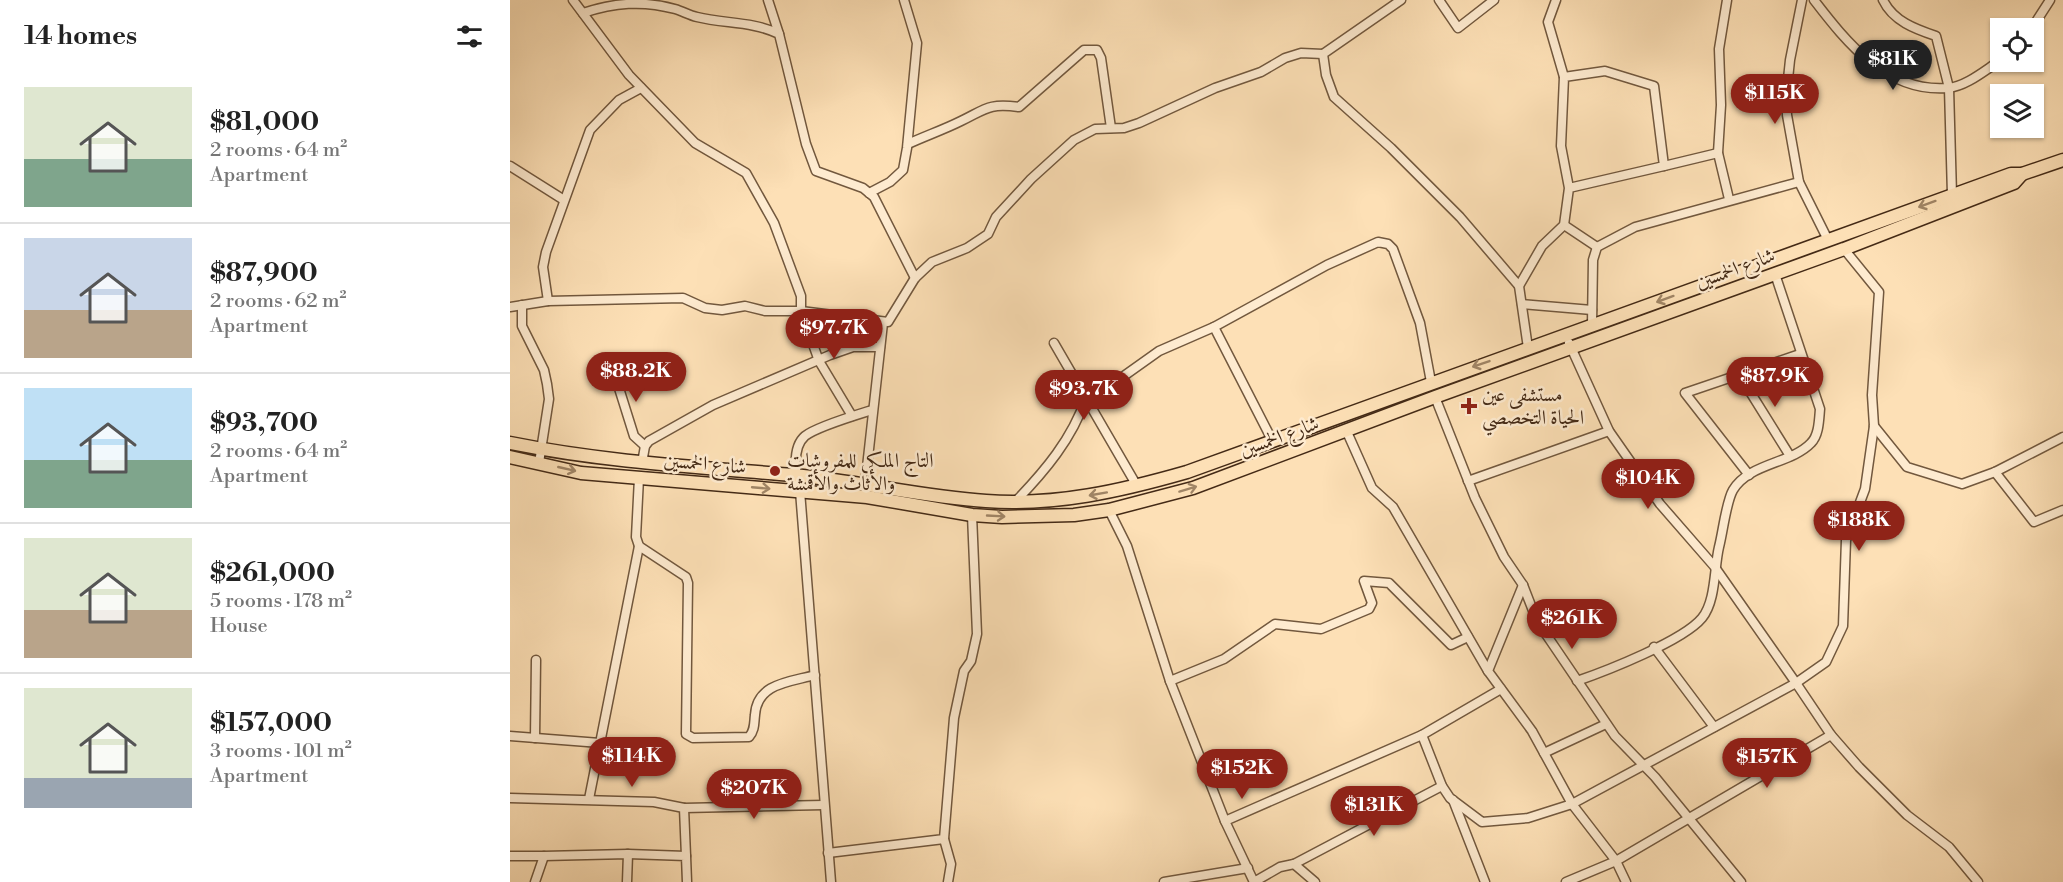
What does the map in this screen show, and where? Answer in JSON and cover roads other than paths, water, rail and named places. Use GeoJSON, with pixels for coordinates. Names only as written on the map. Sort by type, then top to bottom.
{"type":"FeatureCollection","features":[{"type":"Feature","properties":{"kind":"main road","name":"شارع الخمسين"},"geometry":{"type":"LineString","coordinates":[[510,442],[542,449],[642,463],[796,476],[985,501],[1015,502],[1073,498],[1137,486],[1187,472],[1373,402],[1952,195],[2011,174],[2022,174],[2063,160]]}},
{"type":"Feature","properties":{"kind":"main road","name":"شارع الخمسين"},"geometry":{"type":"LineString","coordinates":[[510,457],[581,472],[867,497],[972,515],[1002,517],[1074,515],[1109,510],[1193,488],[1347,432],[1380,417],[1844,249],[2014,183],[2022,174]]}},
{"type":"Feature","properties":{"kind":"main road"},"geometry":{"type":"LineString","coordinates":[[1373,402],[1380,417]]}},
{"type":"Feature","properties":{"kind":"main road"},"geometry":{"type":"LineString","coordinates":[[657,464],[657,479]]}},
{"type":"Feature","properties":{"kind":"main road"},"geometry":{"type":"LineString","coordinates":[[1073,498],[1074,515]]}},
{"type":"Feature","properties":{"kind":"street"},"geometry":{"type":"LineString","coordinates":[[573,0],[642,88],[695,144],[746,173],[774,223],[801,296],[801,311],[819,361],[852,416]]}},
{"type":"Feature","properties":{"kind":"street"},"geometry":{"type":"LineString","coordinates":[[768,0],[779,34],[806,144],[816,171],[874,197],[915,278]]}},
{"type":"Feature","properties":{"kind":"street"},"geometry":{"type":"LineString","coordinates":[[869,193],[890,182],[903,170],[908,144],[917,44],[904,0]]}},
{"type":"Feature","properties":{"kind":"street"},"geometry":{"type":"LineString","coordinates":[[510,307],[548,301],[684,298],[705,308],[722,310],[745,306],[765,311],[848,315],[888,322],[915,278],[932,262],[967,248],[988,234],[996,217],[1031,178],[1074,140],[1095,129],[1139,123],[1215,88],[1261,72],[1285,58],[1301,53],[1323,54],[1401,0]]}},
{"type":"Feature","properties":{"kind":"street"},"geometry":{"type":"LineString","coordinates":[[1439,0],[1458,28],[1494,0]]}},
{"type":"Feature","properties":{"kind":"street"},"geometry":{"type":"LineString","coordinates":[[1519,286],[1542,246],[1564,225],[1569,188],[1561,146],[1564,77],[1548,22],[1556,0]]}},
{"type":"Feature","properties":{"kind":"street"},"geometry":{"type":"LineString","coordinates":[[1727,0],[1719,49],[1721,105],[1718,153],[1729,199]]}},
{"type":"Feature","properties":{"kind":"street"},"geometry":{"type":"LineString","coordinates":[[1802,0],[1785,98],[1799,182],[1828,240]]}},
{"type":"Feature","properties":{"kind":"street"},"geometry":{"type":"LineString","coordinates":[[1814,0],[1840,35],[1858,54],[1907,84],[1948,88],[1971,80],[1990,67]]}},
{"type":"Feature","properties":{"kind":"street"},"geometry":{"type":"LineString","coordinates":[[1883,0],[1889,13],[1914,28],[1936,36],[1948,88],[1952,195]]}},
{"type":"Feature","properties":{"kind":"street"},"geometry":{"type":"LineString","coordinates":[[2038,18],[2050,0]]}},
{"type":"Feature","properties":{"kind":"street"},"geometry":{"type":"LineString","coordinates":[[583,13],[613,3],[642,2],[697,17],[762,25],[779,34]]}},
{"type":"Feature","properties":{"kind":"street"},"geometry":{"type":"LineString","coordinates":[[908,144],[962,121],[981,108],[1000,105],[1019,107],[1084,50],[1097,50],[1101,58],[1110,128]]}},
{"type":"Feature","properties":{"kind":"street"},"geometry":{"type":"LineString","coordinates":[[1323,54],[1326,75],[1334,97],[1391,148],[1460,217],[1519,286],[1528,348]]}},
{"type":"Feature","properties":{"kind":"street"},"geometry":{"type":"LineString","coordinates":[[1564,77],[1605,71],[1654,86],[1664,166]]}},
{"type":"Feature","properties":{"kind":"street"},"geometry":{"type":"LineString","coordinates":[[548,301],[543,267],[551,235],[590,130],[619,100],[642,88]]}},
{"type":"Feature","properties":{"kind":"street"},"geometry":{"type":"LineString","coordinates":[[1569,188],[1718,153]]}},
{"type":"Feature","properties":{"kind":"street"},"geometry":{"type":"LineString","coordinates":[[510,166],[564,201]]}},
{"type":"Feature","properties":{"kind":"street"},"geometry":{"type":"LineString","coordinates":[[1592,325],[1593,260],[1597,247],[1635,227],[1683,215],[1729,199],[1799,182]]}},
{"type":"Feature","properties":{"kind":"street"},"geometry":{"type":"LineString","coordinates":[[1564,225],[1597,247]]}},
{"type":"Feature","properties":{"kind":"street"},"geometry":{"type":"LineString","coordinates":[[1015,502],[1063,446],[1080,417],[1086,398],[1114,383],[1159,351],[1214,327],[1327,265],[1378,242],[1388,244],[1393,249],[1420,323],[1431,382]]}},
{"type":"Feature","properties":{"kind":"street"},"geometry":{"type":"LineString","coordinates":[[1422,735],[1442,786],[1452,799],[1482,822],[1528,818],[1572,804],[1796,683],[1826,662],[1843,626],[1846,540],[1865,489],[1874,426],[1872,395],[1879,292],[1844,249]]}},
{"type":"Feature","properties":{"kind":"street"},"geometry":{"type":"LineString","coordinates":[[1576,681],[1616,668],[1686,630],[1703,617],[1711,596],[1714,566],[1733,490],[1749,475],[1790,456],[1811,443],[1819,426],[1820,409],[1775,274]]}},
{"type":"Feature","properties":{"kind":"street"},"geometry":{"type":"LineString","coordinates":[[1522,304],[1592,310]]}},
{"type":"Feature","properties":{"kind":"street"},"geometry":{"type":"LineString","coordinates":[[522,305],[522,326],[544,370],[549,399],[540,463]]}},
{"type":"Feature","properties":{"kind":"street"},"geometry":{"type":"LineString","coordinates":[[865,485],[883,322]]}},
{"type":"Feature","properties":{"kind":"street"},"geometry":{"type":"LineString","coordinates":[[1214,327],[1272,440]]}},
{"type":"Feature","properties":{"kind":"street"},"geometry":{"type":"LineString","coordinates":[[1566,334],[1609,431],[1660,504],[1714,566],[1831,735],[1907,815],[1949,847],[1978,882]]}},
{"type":"Feature","properties":{"kind":"street"},"geometry":{"type":"LineString","coordinates":[[1054,343],[1137,486]]}},
{"type":"Feature","properties":{"kind":"street"},"geometry":{"type":"LineString","coordinates":[[642,463],[645,446],[650,441],[713,405],[853,347],[880,347]]}},
{"type":"Feature","properties":{"kind":"street"},"geometry":{"type":"LineString","coordinates":[[1749,475],[1685,393],[1800,354]]}},
{"type":"Feature","properties":{"kind":"street"},"geometry":{"type":"LineString","coordinates":[[613,369],[634,436],[645,446]]}},
{"type":"Feature","properties":{"kind":"street"},"geometry":{"type":"LineString","coordinates":[[1739,374],[1790,456]]}},
{"type":"Feature","properties":{"kind":"street"},"geometry":{"type":"LineString","coordinates":[[1435,397],[1468,481],[1504,557],[1523,585],[1537,621],[1606,724],[1644,765],[1741,882]]}},
{"type":"Feature","properties":{"kind":"street"},"geometry":{"type":"LineString","coordinates":[[831,882],[800,491],[796,476],[797,448],[805,436],[872,410]]}},
{"type":"Feature","properties":{"kind":"street"},"geometry":{"type":"LineString","coordinates":[[1874,426],[1907,467],[1962,484],[1995,472],[2063,437]]}},
{"type":"Feature","properties":{"kind":"street"},"geometry":{"type":"LineString","coordinates":[[1468,481],[1609,431]]}},
{"type":"Feature","properties":{"kind":"street"},"geometry":{"type":"LineString","coordinates":[[1347,432],[1372,488],[1393,507],[1488,671],[1532,731],[1572,804],[1616,861],[1626,882]]}},
{"type":"Feature","properties":{"kind":"street"},"geometry":{"type":"LineString","coordinates":[[1995,472],[2034,522],[2063,510]]}},
{"type":"Feature","properties":{"kind":"street"},"geometry":{"type":"LineString","coordinates":[[589,800],[639,546],[636,537],[639,478]]}},
{"type":"Feature","properties":{"kind":"street"},"geometry":{"type":"LineString","coordinates":[[1109,510],[1127,546],[1170,681],[1225,821],[1254,881],[1294,864],[1442,786]]}},
{"type":"Feature","properties":{"kind":"street"},"geometry":{"type":"LineString","coordinates":[[948,882],[951,864],[944,839],[954,718],[964,671],[971,661],[977,634],[972,515]]}},
{"type":"Feature","properties":{"kind":"street"},"geometry":{"type":"LineString","coordinates":[[639,546],[686,577],[688,583],[686,734],[693,738],[749,736],[753,732],[756,704],[760,695],[769,688],[815,675]]}},
{"type":"Feature","properties":{"kind":"street"},"geometry":{"type":"LineString","coordinates":[[1170,681],[1224,659],[1275,624],[1321,628],[1369,609],[1372,603],[1364,581],[1389,583],[1451,645],[1468,636]]}},
{"type":"Feature","properties":{"kind":"street"},"geometry":{"type":"LineString","coordinates":[[1488,671],[1523,585]]}},
{"type":"Feature","properties":{"kind":"street"},"geometry":{"type":"LineString","coordinates":[[1654,647],[1714,727]]}},
{"type":"Feature","properties":{"kind":"street"},"geometry":{"type":"LineString","coordinates":[[535,738],[536,660]]}},
{"type":"Feature","properties":{"kind":"street"},"geometry":{"type":"LineString","coordinates":[[1225,821],[1422,735],[1501,689]]}},
{"type":"Feature","properties":{"kind":"street"},"geometry":{"type":"LineString","coordinates":[[1544,753],[1606,724]]}},
{"type":"Feature","properties":{"kind":"street"},"geometry":{"type":"LineString","coordinates":[[1566,882],[1616,861],[1831,735]]}},
{"type":"Feature","properties":{"kind":"street"},"geometry":{"type":"LineString","coordinates":[[510,736],[600,743]]}},
{"type":"Feature","properties":{"kind":"street"},"geometry":{"type":"LineString","coordinates":[[510,798],[654,801],[684,808],[825,805]]}},
{"type":"Feature","properties":{"kind":"street"},"geometry":{"type":"LineString","coordinates":[[1452,799],[1485,882]]}},
{"type":"Feature","properties":{"kind":"street"},"geometry":{"type":"LineString","coordinates":[[684,808],[687,882]]}},
{"type":"Feature","properties":{"kind":"street"},"geometry":{"type":"LineString","coordinates":[[828,853],[944,839]]}},
{"type":"Feature","properties":{"kind":"street"},"geometry":{"type":"LineString","coordinates":[[510,856],[628,854],[686,856]]}},
{"type":"Feature","properties":{"kind":"street"},"geometry":{"type":"LineString","coordinates":[[627,882],[628,854]]}},
{"type":"Feature","properties":{"kind":"street"},"geometry":{"type":"LineString","coordinates":[[535,882],[544,856]]}},
{"type":"Feature","properties":{"kind":"street"},"geometry":{"type":"LineString","coordinates":[[1294,864],[1315,882]]}},
{"type":"Feature","properties":{"kind":"street"},"geometry":{"type":"LineString","coordinates":[[1164,882],[1248,868]]}},
{"type":"Feature","properties":{"kind":"place","name":"مستشفى عين الحياة التخصصي"},"geometry":{"type":"Point","coordinates":[1469,406]}},
{"type":"Feature","properties":{"kind":"place","name":"التاج الملكي للمفروشات والأثاث والأقمشة"},"geometry":{"type":"Point","coordinates":[775,471]}}]}
